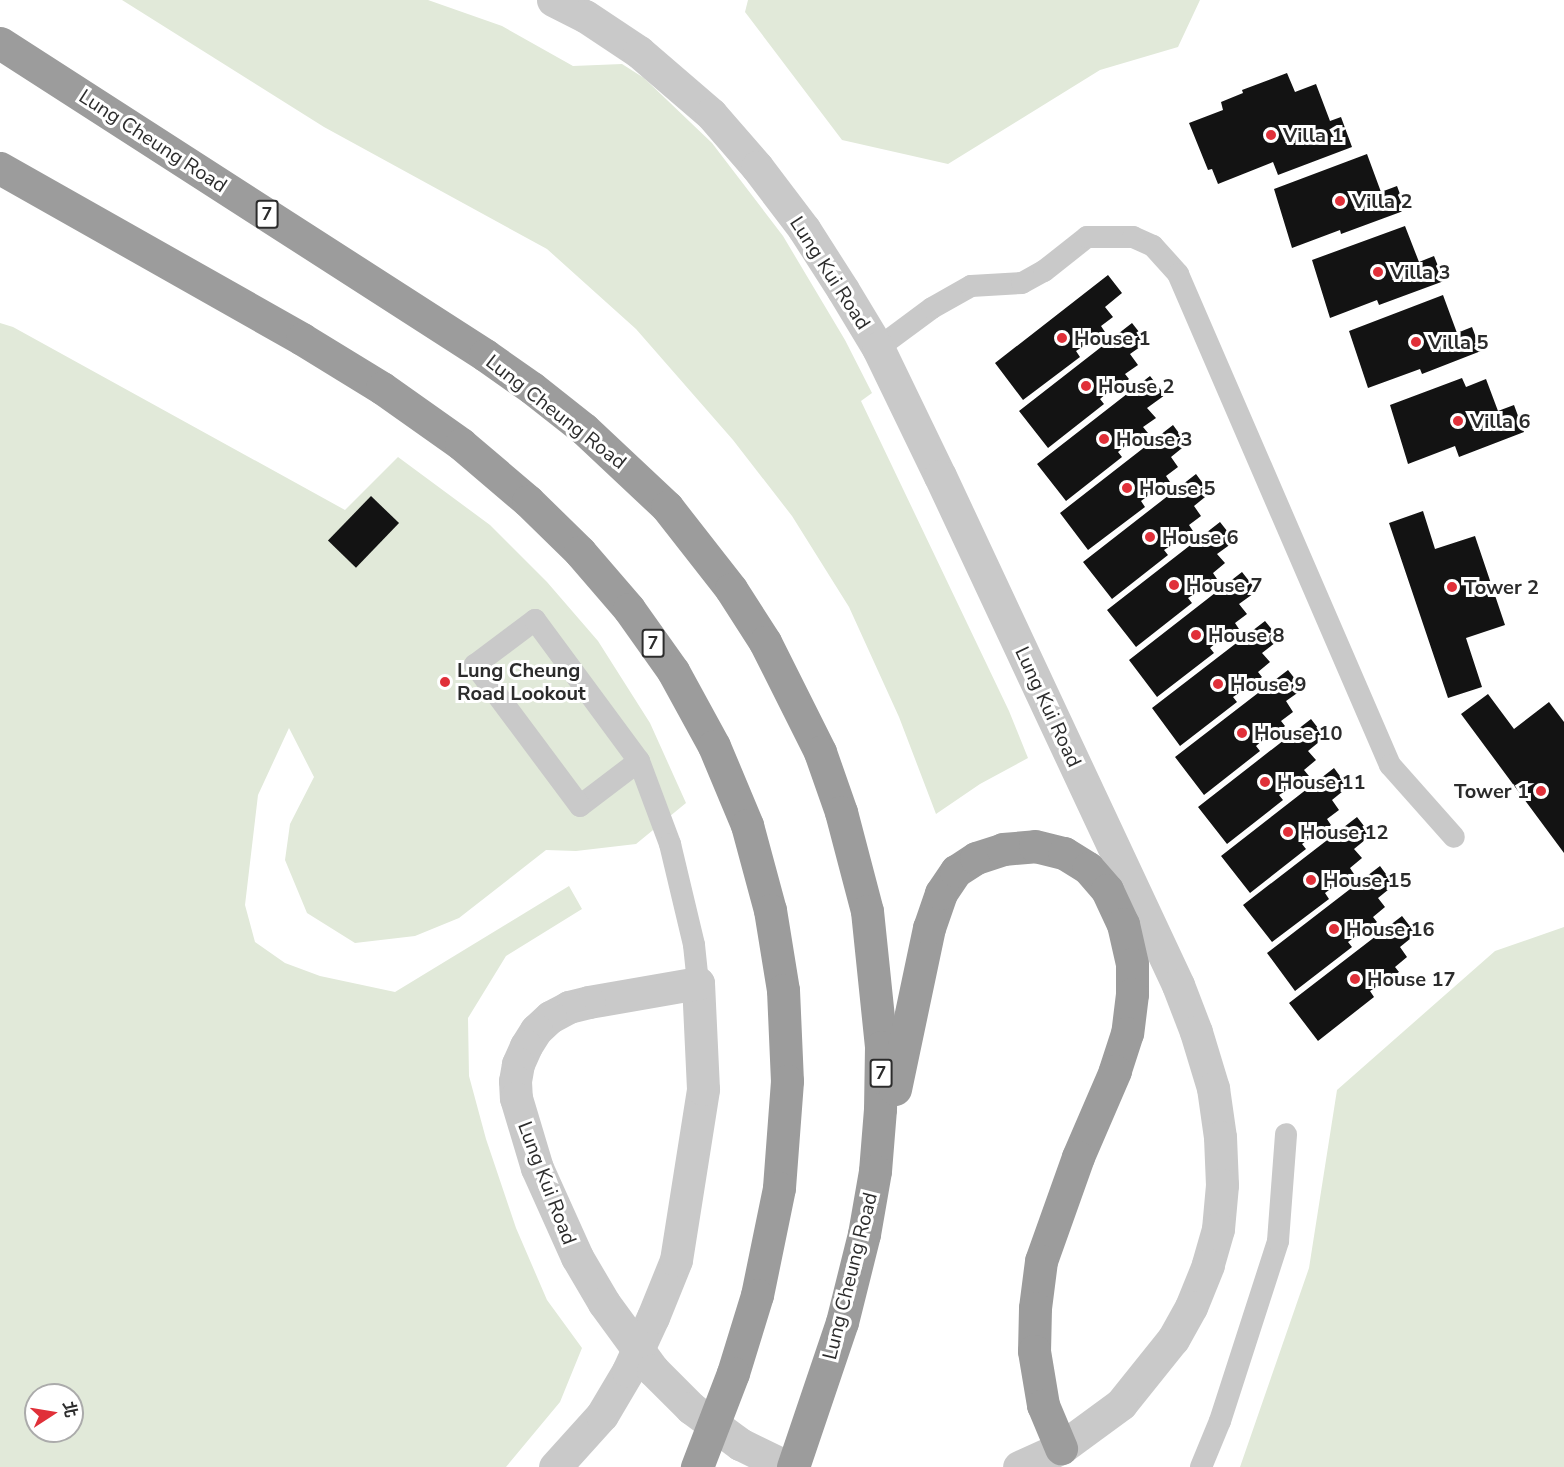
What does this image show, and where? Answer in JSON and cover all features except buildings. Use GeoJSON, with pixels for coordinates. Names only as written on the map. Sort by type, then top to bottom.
{"type":"FeatureCollection","features":[{"type":"Feature","properties":{"kind":"highway","name":"Lung Cheung Road"},"geometry":{"type":"LineString","coordinates":[[0,42],[475,348],[532,388],[584,429],[667,507],[731,589],[765,642],[820,752],[841,812],[867,911],[882,1047],[875,1172],[864,1234],[839,1333],[793,1467]]}},
{"type":"Feature","properties":{"kind":"highway","name":"7"},"geometry":{"type":"LineString","coordinates":[[0,168],[302,339],[382,388],[461,444],[528,501],[602,576],[629,609],[673,671],[709,736],[747,825],[770,910],[783,990],[787,1081],[779,1188],[757,1294],[734,1373],[697,1467]]}},
{"type":"Feature","properties":{"kind":"highway"},"geometry":{"type":"LineString","coordinates":[[864,1234],[929,928],[940,893],[956,872],[976,858],[1003,849],[1035,846],[1064,854],[1089,868],[1111,898],[1123,924],[1132,964],[1132,994],[1126,1033],[1115,1071],[1078,1158],[1041,1261],[1035,1308],[1034,1351],[1043,1405],[1061,1448]]}},
{"type":"Feature","properties":{"kind":"street","name":"Lung Kui Road"},"geometry":{"type":"LineString","coordinates":[[553,0],[585,16],[639,52],[711,114],[757,167],[804,229],[878,348],[1178,985],[1213,1088],[1220,1137],[1222,1185],[1218,1229],[1208,1265],[1191,1307],[1173,1339],[1121,1404],[1061,1448],[1019,1467]]}},
{"type":"Feature","properties":{"kind":"street","name":"Lung Kui Road"},"geometry":{"type":"LineString","coordinates":[[698,983],[589,1002],[569,1007],[550,1017],[536,1030],[518,1064],[515,1081],[521,1120],[537,1168],[577,1257],[604,1303],[653,1370],[691,1408],[740,1444],[787,1467]]}},
{"type":"Feature","properties":{"kind":"street"},"geometry":{"type":"LineString","coordinates":[[555,1467],[602,1415],[628,1371],[676,1260],[703,1089],[698,983]]}},
{"type":"Feature","properties":{"kind":"lane"},"geometry":{"type":"LineString","coordinates":[[878,348],[932,308],[971,286],[1022,283],[1044,271],[1087,237],[1133,237],[1153,246],[1178,274],[1390,765],[1454,837]]}},
{"type":"Feature","properties":{"kind":"lane"},"geometry":{"type":"LineString","coordinates":[[639,761],[580,806],[475,665],[535,620],[639,761],[669,844],[694,945],[698,983]]}},
{"type":"Feature","properties":{"kind":"lane"},"geometry":{"type":"LineString","coordinates":[[1201,1467],[1220,1421],[1278,1241],[1286,1134]]}},
{"type":"Feature","properties":{"kind":"green space"},"geometry":{"type":"Polygon","coordinates":[[[122,0],[428,0],[502,26],[573,66],[622,64],[644,78],[712,143],[783,236],[845,340],[872,393],[861,401],[1009,711],[1028,758],[980,784],[936,814],[899,717],[849,607],[792,516],[733,440],[636,329],[547,249],[324,127],[122,0]]]}},
{"type":"Feature","properties":{"kind":"green space"},"geometry":{"type":"Polygon","coordinates":[[[748,0],[1200,0],[1178,47],[1100,70],[948,164],[842,140],[745,12],[748,0]]]}},
{"type":"Feature","properties":{"kind":"green space"},"geometry":{"type":"Polygon","coordinates":[[[0,323],[13,327],[345,510],[398,457],[490,525],[547,582],[598,641],[650,723],[686,803],[636,844],[576,851],[546,850],[459,918],[415,936],[355,943],[307,913],[285,860],[290,824],[314,777],[289,728],[258,795],[245,905],[255,942],[285,963],[320,976],[395,992],[569,886],[582,909],[506,956],[468,1018],[469,1076],[486,1139],[516,1228],[547,1300],[582,1348],[560,1402],[506,1467],[0,1467],[0,323]]]}},
{"type":"Feature","properties":{"kind":"green space"},"geometry":{"type":"Polygon","coordinates":[[[1564,927],[1564,1467],[1240,1467],[1309,1268],[1337,1090],[1495,951],[1564,927]]]}},
{"type":"Feature","properties":{"kind":"place","name":"Villa 1"},"geometry":{"type":"Point","coordinates":[1271,135]}},
{"type":"Feature","properties":{"kind":"place","name":"Villa 2"},"geometry":{"type":"Point","coordinates":[1340,201]}},
{"type":"Feature","properties":{"kind":"place","name":"Villa 3"},"geometry":{"type":"Point","coordinates":[1378,272]}},
{"type":"Feature","properties":{"kind":"place","name":"House 1"},"geometry":{"type":"Point","coordinates":[1062,338]}},
{"type":"Feature","properties":{"kind":"place","name":"Villa 5"},"geometry":{"type":"Point","coordinates":[1416,342]}},
{"type":"Feature","properties":{"kind":"place","name":"House 2"},"geometry":{"type":"Point","coordinates":[1086,386]}},
{"type":"Feature","properties":{"kind":"place","name":"Villa 6"},"geometry":{"type":"Point","coordinates":[1458,421]}},
{"type":"Feature","properties":{"kind":"place","name":"House 3"},"geometry":{"type":"Point","coordinates":[1104,439]}},
{"type":"Feature","properties":{"kind":"place","name":"House 5"},"geometry":{"type":"Point","coordinates":[1127,488]}},
{"type":"Feature","properties":{"kind":"place","name":"House 6"},"geometry":{"type":"Point","coordinates":[1150,537]}},
{"type":"Feature","properties":{"kind":"place","name":"House 7"},"geometry":{"type":"Point","coordinates":[1174,585]}},
{"type":"Feature","properties":{"kind":"place","name":"Tower 2"},"geometry":{"type":"Point","coordinates":[1452,587]}},
{"type":"Feature","properties":{"kind":"place","name":"House 8"},"geometry":{"type":"Point","coordinates":[1196,635]}},
{"type":"Feature","properties":{"kind":"place","name":"Lung Cheung Road Lookout"},"geometry":{"type":"Point","coordinates":[445,682]}},
{"type":"Feature","properties":{"kind":"place","name":"House 9"},"geometry":{"type":"Point","coordinates":[1218,684]}},
{"type":"Feature","properties":{"kind":"place","name":"House 10"},"geometry":{"type":"Point","coordinates":[1242,733]}},
{"type":"Feature","properties":{"kind":"place","name":"House 11"},"geometry":{"type":"Point","coordinates":[1265,782]}},
{"type":"Feature","properties":{"kind":"place","name":"Tower 1"},"geometry":{"type":"Point","coordinates":[1541,791]}},
{"type":"Feature","properties":{"kind":"place","name":"House 12"},"geometry":{"type":"Point","coordinates":[1288,832]}},
{"type":"Feature","properties":{"kind":"place","name":"House 15"},"geometry":{"type":"Point","coordinates":[1311,880]}},
{"type":"Feature","properties":{"kind":"place","name":"House 16"},"geometry":{"type":"Point","coordinates":[1334,929]}},
{"type":"Feature","properties":{"kind":"place","name":"House 17"},"geometry":{"type":"Point","coordinates":[1355,979]}}]}
